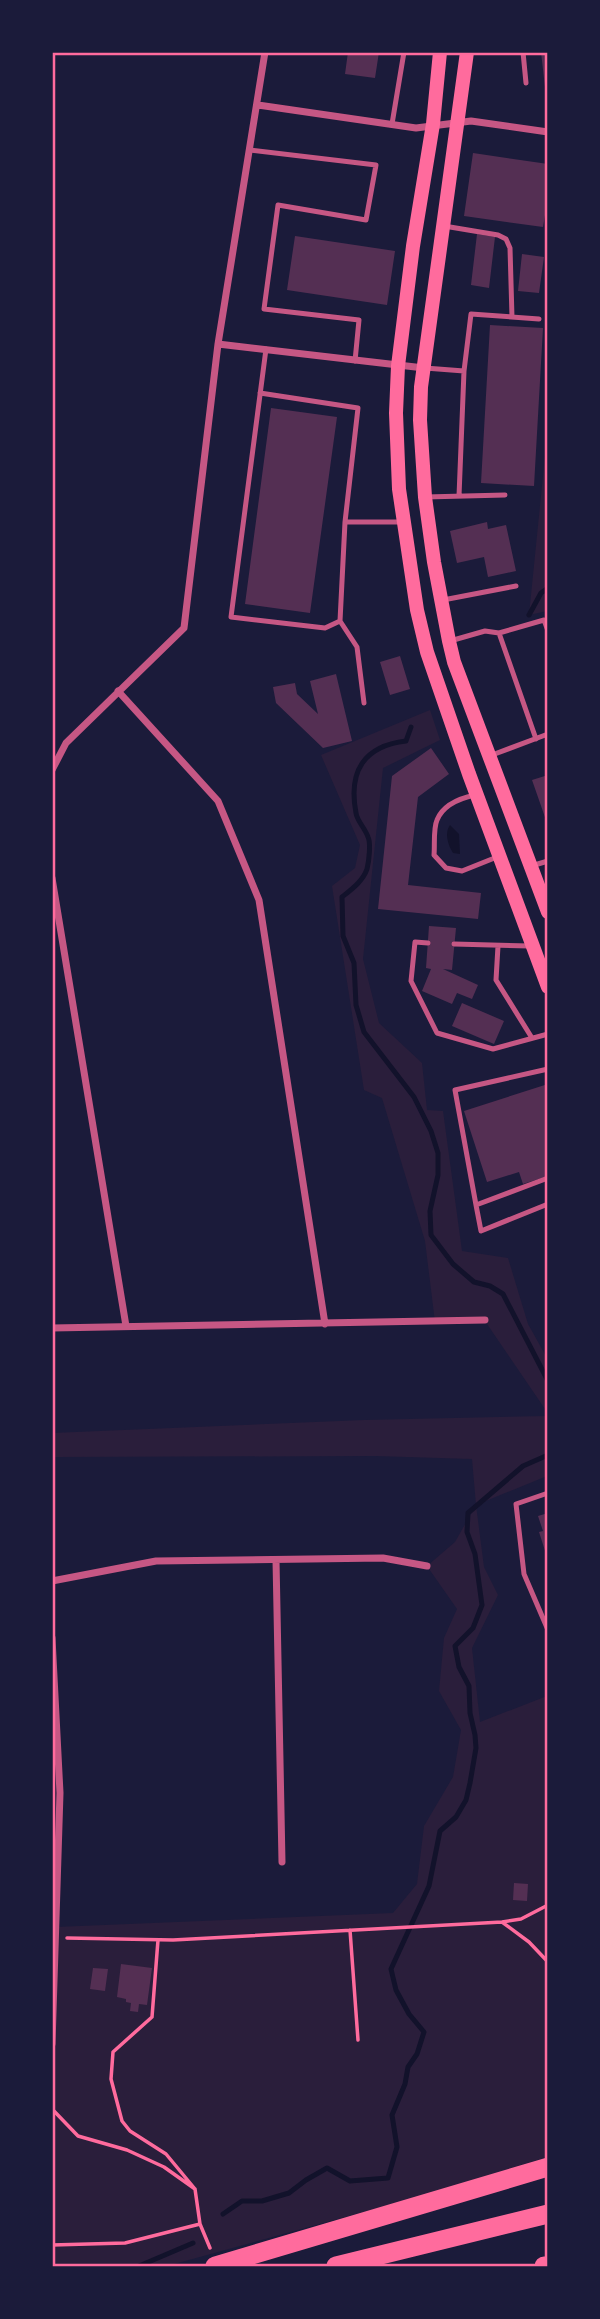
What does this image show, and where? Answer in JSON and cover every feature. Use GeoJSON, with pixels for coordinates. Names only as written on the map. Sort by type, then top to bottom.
{"type":"FeatureCollection","features":[{"type":"Feature","properties":{"kind":"highway"},"geometry":{"type":"LineString","coordinates":[[212,2257],[548,2167]]}},
{"type":"Feature","properties":{"kind":"highway"},"geometry":{"type":"LineString","coordinates":[[336,2266],[548,2214]]}},
{"type":"Feature","properties":{"kind":"main road"},"geometry":{"type":"LineString","coordinates":[[440,52],[433,124],[413,246],[398,366],[396,426],[399,489],[417,610],[427,652],[548,987]]}},
{"type":"Feature","properties":{"kind":"main road"},"geometry":{"type":"LineString","coordinates":[[467,52],[420,421],[425,498],[449,642],[548,912]]}},
{"type":"Feature","properties":{"kind":"street"},"geometry":{"type":"LineString","coordinates":[[52,770],[66,743],[184,628],[218,344],[265,52]]}},
{"type":"Feature","properties":{"kind":"street"},"geometry":{"type":"LineString","coordinates":[[258,104],[416,128],[471,121],[548,132]]}},
{"type":"Feature","properties":{"kind":"street"},"geometry":{"type":"LineString","coordinates":[[218,344],[425,368]]}},
{"type":"Feature","properties":{"kind":"street"},"geometry":{"type":"LineString","coordinates":[[118,691],[218,801],[259,901],[325,1324]]}},
{"type":"Feature","properties":{"kind":"street"},"geometry":{"type":"LineString","coordinates":[[52,878],[127,1326]]}},
{"type":"Feature","properties":{"kind":"street"},"geometry":{"type":"LineString","coordinates":[[52,1328],[485,1320]]}},
{"type":"Feature","properties":{"kind":"street"},"geometry":{"type":"LineString","coordinates":[[52,1581],[156,1561],[383,1558],[427,1566]]}},
{"type":"Feature","properties":{"kind":"street"},"geometry":{"type":"LineString","coordinates":[[276,1560],[282,1862]]}},
{"type":"Feature","properties":{"kind":"street"},"geometry":{"type":"LineString","coordinates":[[52,1639],[61,1793],[52,2044]]}},
{"type":"Feature","properties":{"kind":"lane"},"geometry":{"type":"LineString","coordinates":[[392,124],[404,52]]}},
{"type":"Feature","properties":{"kind":"lane"},"geometry":{"type":"LineString","coordinates":[[523,52],[526,83]]}},
{"type":"Feature","properties":{"kind":"lane"},"geometry":{"type":"LineString","coordinates":[[250,150],[376,165],[366,220],[278,205],[264,309],[359,320],[355,361]]}},
{"type":"Feature","properties":{"kind":"lane"},"geometry":{"type":"LineString","coordinates":[[444,226],[498,235],[506,239],[510,248],[512,317]]}},
{"type":"Feature","properties":{"kind":"lane"},"geometry":{"type":"LineString","coordinates":[[458,496],[464,371],[471,314],[539,319]]}},
{"type":"Feature","properties":{"kind":"lane"},"geometry":{"type":"LineString","coordinates":[[266,349],[231,617],[325,628],[341,621]]}},
{"type":"Feature","properties":{"kind":"lane"},"geometry":{"type":"LineString","coordinates":[[425,368],[464,371]]}},
{"type":"Feature","properties":{"kind":"lane"},"geometry":{"type":"LineString","coordinates":[[260,393],[358,408],[345,522],[341,621],[357,647],[364,703]]}},
{"type":"Feature","properties":{"kind":"lane"},"geometry":{"type":"LineString","coordinates":[[425,498],[505,495]]}},
{"type":"Feature","properties":{"kind":"lane"},"geometry":{"type":"LineString","coordinates":[[345,522],[404,522]]}},
{"type":"Feature","properties":{"kind":"lane"},"geometry":{"type":"LineString","coordinates":[[440,600],[516,586]]}},
{"type":"Feature","properties":{"kind":"lane"},"geometry":{"type":"LineString","coordinates":[[449,642],[485,631],[499,633],[546,619],[548,631]]}},
{"type":"Feature","properties":{"kind":"lane"},"geometry":{"type":"LineString","coordinates":[[499,633],[536,739]]}},
{"type":"Feature","properties":{"kind":"lane"},"geometry":{"type":"LineString","coordinates":[[489,756],[548,734]]}},
{"type":"Feature","properties":{"kind":"lane"},"geometry":{"type":"LineString","coordinates":[[478,794],[460,799],[449,806],[437,820],[435,855],[446,868],[462,871],[500,855]]}},
{"type":"Feature","properties":{"kind":"lane"},"geometry":{"type":"LineString","coordinates":[[531,866],[548,861]]}},
{"type":"Feature","properties":{"kind":"lane"},"geometry":{"type":"LineString","coordinates":[[428,943],[415,942],[411,981],[437,1033],[493,1049],[548,1034]]}},
{"type":"Feature","properties":{"kind":"lane"},"geometry":{"type":"LineString","coordinates":[[454,944],[533,946]]}},
{"type":"Feature","properties":{"kind":"lane"},"geometry":{"type":"LineString","coordinates":[[498,946],[496,980],[532,1038]]}},
{"type":"Feature","properties":{"kind":"lane"},"geometry":{"type":"LineString","coordinates":[[548,1069],[455,1090],[481,1231],[548,1204]]}},
{"type":"Feature","properties":{"kind":"lane"},"geometry":{"type":"LineString","coordinates":[[476,1205],[548,1178]]}},
{"type":"Feature","properties":{"kind":"lane"},"geometry":{"type":"LineString","coordinates":[[548,1493],[516,1504],[524,1574],[548,1630]]}},
{"type":"Feature","properties":{"kind":"path"},"geometry":{"type":"LineString","coordinates":[[56,1938],[158,1940],[502,1922],[521,1919],[548,1905]]}},
{"type":"Feature","properties":{"kind":"path"},"geometry":{"type":"LineString","coordinates":[[502,1922],[529,1942],[548,1962]]}},
{"type":"Feature","properties":{"kind":"path"},"geometry":{"type":"LineString","coordinates":[[350,1930],[358,2040]]}},
{"type":"Feature","properties":{"kind":"path"},"geometry":{"type":"LineString","coordinates":[[158,1940],[152,2017],[113,2052],[111,2079],[122,2121],[130,2131],[166,2154],[195,2189],[200,2224],[212,2257]]}},
{"type":"Feature","properties":{"kind":"path"},"geometry":{"type":"LineString","coordinates":[[52,2075],[53,2110],[78,2136],[127,2150],[164,2167],[195,2189]]}},
{"type":"Feature","properties":{"kind":"path"},"geometry":{"type":"LineString","coordinates":[[52,2245],[125,2243],[200,2224]]}},
{"type":"Feature","properties":{"kind":"shaded area"},"geometry":{"type":"Polygon","coordinates":[[[547,436],[547,611],[529,615],[547,436]]]}},
{"type":"Feature","properties":{"kind":"shaded area"},"geometry":{"type":"Polygon","coordinates":[[[430,710],[440,740],[383,768],[363,959],[379,1023],[422,1063],[427,1110],[443,1111],[462,1251],[508,1258],[528,1324],[547,1358],[547,1412],[485,1321],[435,1322],[425,1241],[382,1098],[364,1090],[332,886],[355,868],[360,845],[321,755],[430,710]]]}},
{"type":"Feature","properties":{"kind":"shaded area"},"geometry":{"type":"Polygon","coordinates":[[[450,825],[459,834],[460,854],[453,853],[448,843],[447,832],[450,825]]]}},
{"type":"Feature","properties":{"kind":"shaded area"},"geometry":{"type":"Polygon","coordinates":[[[547,1416],[547,1476],[476,1505],[472,1459],[375,1456],[53,1457],[52,1433],[364,1420],[547,1416]]]}},
{"type":"Feature","properties":{"kind":"shaded area"},"geometry":{"type":"Polygon","coordinates":[[[476,1505],[484,1567],[498,1595],[472,1648],[480,1722],[547,1696],[547,2157],[411,2199],[167,2266],[53,2266],[52,2044],[56,1927],[393,1913],[417,1884],[424,1826],[453,1777],[461,1730],[439,1691],[444,1638],[457,1609],[427,1566],[455,1542],[476,1505]]]}},
{"type":"Feature","properties":{"kind":"building"},"geometry":{"type":"Polygon","coordinates":[[[348,52],[379,52],[375,78],[345,74],[348,52]]]}},
{"type":"Feature","properties":{"kind":"building"},"geometry":{"type":"Polygon","coordinates":[[[541,52],[548,52],[548,96],[546,96],[541,52]]]}},
{"type":"Feature","properties":{"kind":"building"},"geometry":{"type":"Polygon","coordinates":[[[473,153],[548,164],[548,197],[543,227],[464,216],[473,153]]]}},
{"type":"Feature","properties":{"kind":"building"},"geometry":{"type":"Polygon","coordinates":[[[477,234],[495,237],[489,288],[471,285],[477,234]]]}},
{"type":"Feature","properties":{"kind":"building"},"geometry":{"type":"Polygon","coordinates":[[[295,236],[395,251],[387,305],[287,290],[295,236]]]}},
{"type":"Feature","properties":{"kind":"building"},"geometry":{"type":"Polygon","coordinates":[[[522,254],[544,257],[539,293],[518,291],[522,254]]]}},
{"type":"Feature","properties":{"kind":"building"},"geometry":{"type":"Polygon","coordinates":[[[490,325],[543,328],[534,486],[481,483],[490,325]]]}},
{"type":"Feature","properties":{"kind":"building"},"geometry":{"type":"Polygon","coordinates":[[[271,408],[337,417],[310,613],[245,604],[271,408]]]}},
{"type":"Feature","properties":{"kind":"building"},"geometry":{"type":"Polygon","coordinates":[[[487,522],[488,529],[506,525],[516,571],[488,577],[484,557],[457,563],[450,531],[487,522]]]}},
{"type":"Feature","properties":{"kind":"building"},"geometry":{"type":"Polygon","coordinates":[[[400,656],[410,689],[390,695],[380,662],[400,656]]]}},
{"type":"Feature","properties":{"kind":"building"},"geometry":{"type":"Polygon","coordinates":[[[336,674],[352,741],[323,748],[276,703],[273,687],[295,683],[297,694],[318,714],[310,681],[336,674]]]}},
{"type":"Feature","properties":{"kind":"building"},"geometry":{"type":"Polygon","coordinates":[[[431,748],[449,774],[418,797],[408,885],[481,893],[478,919],[378,909],[392,776],[431,748]]]}},
{"type":"Feature","properties":{"kind":"building"},"geometry":{"type":"Polygon","coordinates":[[[548,775],[548,823],[547,823],[532,780],[548,775]]]}},
{"type":"Feature","properties":{"kind":"building"},"geometry":{"type":"Polygon","coordinates":[[[429,926],[456,928],[452,970],[443,969],[478,985],[472,999],[457,993],[452,1004],[422,991],[431,969],[426,968],[429,926]]]}},
{"type":"Feature","properties":{"kind":"building"},"geometry":{"type":"Polygon","coordinates":[[[462,1003],[504,1021],[494,1044],[452,1026],[462,1003]]]}},
{"type":"Feature","properties":{"kind":"building"},"geometry":{"type":"Polygon","coordinates":[[[548,1084],[548,1176],[523,1184],[519,1172],[487,1182],[464,1111],[548,1084]]]}},
{"type":"Feature","properties":{"kind":"building"},"geometry":{"type":"Polygon","coordinates":[[[548,1513],[547,1557],[539,1532],[543,1531],[538,1516],[548,1513]]]}},
{"type":"Feature","properties":{"kind":"building"},"geometry":{"type":"Polygon","coordinates":[[[514,1883],[528,1884],[527,1901],[513,1900],[514,1883]]]}},
{"type":"Feature","properties":{"kind":"building"},"geometry":{"type":"Polygon","coordinates":[[[121,1964],[152,1968],[147,2005],[139,2004],[138,2012],[130,2011],[131,2003],[117,1997],[121,1964]]]}},
{"type":"Feature","properties":{"kind":"building"},"geometry":{"type":"Polygon","coordinates":[[[93,1968],[108,1969],[105,1991],[90,1989],[93,1968]]]}},
{"type":"Feature","properties":{"kind":"waterway"},"geometry":{"type":"LineString","coordinates":[[529,615],[541,593],[548,588]]}},
{"type":"Feature","properties":{"kind":"waterway"},"geometry":{"type":"LineString","coordinates":[[411,727],[406,741],[379,748],[362,763],[357,773],[354,798],[357,816],[368,837],[368,866],[357,884],[342,897],[343,936],[354,963],[356,1005],[364,1032],[414,1097],[431,1131],[438,1153],[438,1175],[430,1211],[431,1235],[453,1264],[474,1282],[490,1286],[503,1294],[548,1381]]}},
{"type":"Feature","properties":{"kind":"waterway"},"geometry":{"type":"LineString","coordinates":[[223,2214],[242,2201],[262,2201],[289,2193],[327,2168],[350,2181],[388,2178],[397,2147],[392,2115],[405,2084],[408,2067],[417,2054],[424,2032],[409,2014],[396,1990],[391,1969],[429,1886],[440,1831],[456,1817],[466,1800],[476,1748],[469,1686],[459,1667],[455,1646],[473,1628],[482,1605],[475,1554],[467,1532],[468,1513],[523,1466],[548,1455]]}},
{"type":"Feature","properties":{"kind":"waterway"},"geometry":{"type":"LineString","coordinates":[[139,2266],[193,2243]]}}]}
